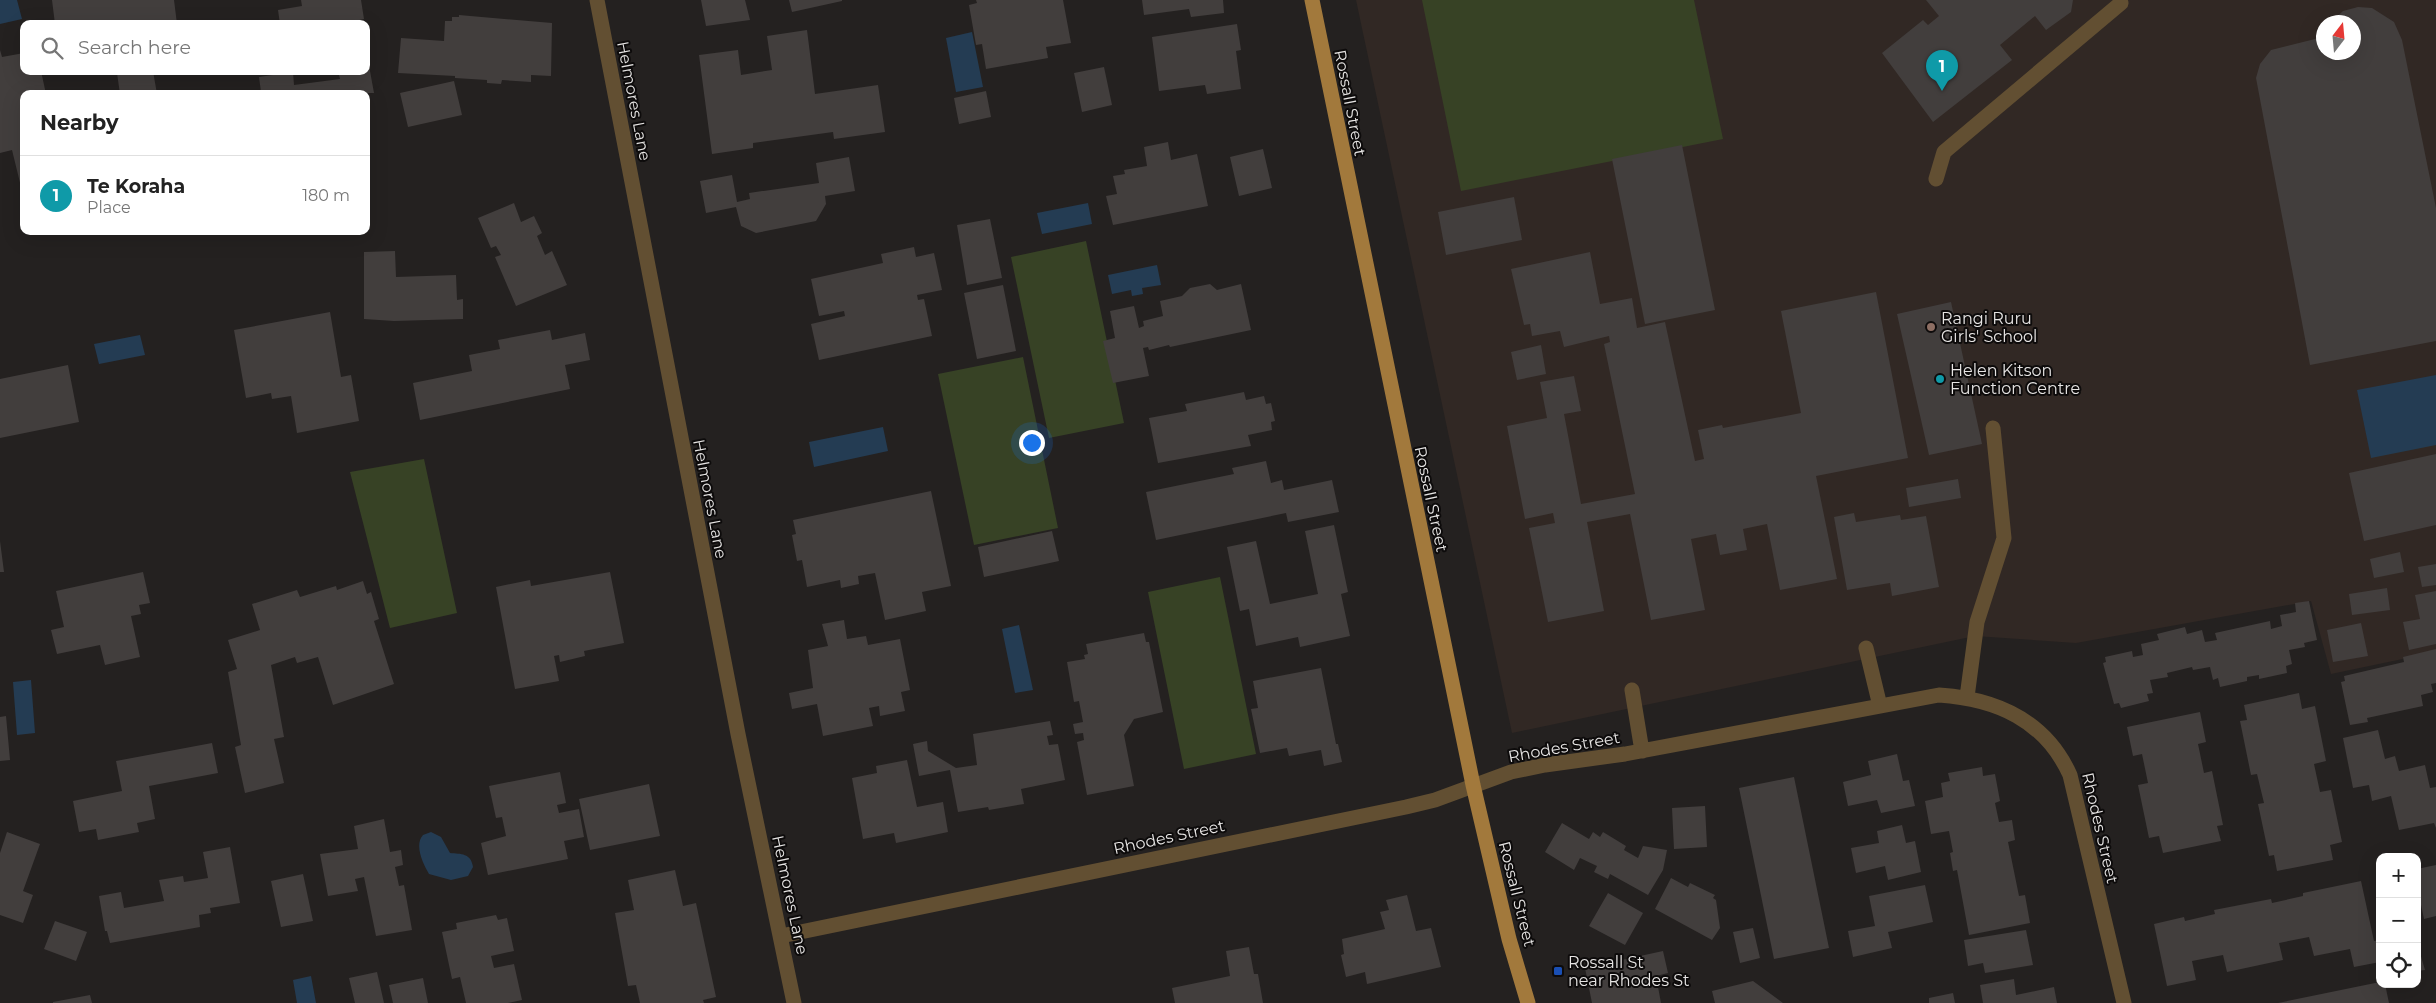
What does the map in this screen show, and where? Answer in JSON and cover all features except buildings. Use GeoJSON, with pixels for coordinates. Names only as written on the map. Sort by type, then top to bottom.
{"type":"FeatureCollection","features":[{"type":"Feature","properties":{"kind":"main road","name":"Rossall Street"},"geometry":{"type":"LineString","coordinates":[[1312,0],[1473,785],[1509,939],[1528,1003]]}},
{"type":"Feature","properties":{"kind":"street","name":"Helmores Lane"},"geometry":{"type":"LineString","coordinates":[[597,0],[738,734],[794,1003]]}},
{"type":"Feature","properties":{"kind":"street"},"geometry":{"type":"LineString","coordinates":[[1936,179],[1944,152],[2121,2]]}},
{"type":"Feature","properties":{"kind":"street"},"geometry":{"type":"LineString","coordinates":[[1967,697],[1977,622],[2004,538],[1993,428]]}},
{"type":"Feature","properties":{"kind":"street"},"geometry":{"type":"LineString","coordinates":[[1866,648],[1880,706]]}},
{"type":"Feature","properties":{"kind":"street"},"geometry":{"type":"LineString","coordinates":[[1632,690],[1642,751]]}},
{"type":"Feature","properties":{"kind":"street","name":"Rhodes Street"},"geometry":{"type":"LineString","coordinates":[[781,936],[1406,807],[1435,800],[1511,772],[1545,765],[1642,751],[1939,695],[1967,697],[1995,705],[2036,728],[2062,758],[2070,775],[2124,1003]]}},
{"type":"Feature","properties":{"kind":"shaded area","name":"Rangi Ruru Girls' School"},"geometry":{"type":"Polygon","coordinates":[[[1356,0],[2436,0],[2436,652],[2331,674],[2311,601],[2076,643],[1975,636],[1512,733],[1356,0]]]}},
{"type":"Feature","properties":{"kind":"green space"},"geometry":{"type":"Polygon","coordinates":[[[1422,0],[1694,0],[1723,139],[1461,191],[1422,0]]]}},
{"type":"Feature","properties":{"kind":"green space"},"geometry":{"type":"Polygon","coordinates":[[[1086,241],[1124,423],[1049,438],[1011,257],[1086,241]]]}},
{"type":"Feature","properties":{"kind":"green space"},"geometry":{"type":"Polygon","coordinates":[[[1023,357],[1058,528],[974,545],[938,374],[1023,357]]]}},
{"type":"Feature","properties":{"kind":"green space"},"geometry":{"type":"Polygon","coordinates":[[[424,459],[457,613],[390,628],[350,472],[424,459]]]}},
{"type":"Feature","properties":{"kind":"green space"},"geometry":{"type":"Polygon","coordinates":[[[1220,577],[1256,754],[1184,769],[1148,592],[1220,577]]]}},
{"type":"Feature","properties":{"kind":"water"},"geometry":{"type":"Polygon","coordinates":[[[0,0],[17,0],[22,19],[0,24],[0,0]]]}},
{"type":"Feature","properties":{"kind":"water"},"geometry":{"type":"Polygon","coordinates":[[[972,32],[983,87],[956,92],[946,38],[972,32]]]}},
{"type":"Feature","properties":{"kind":"water"},"geometry":{"type":"Polygon","coordinates":[[[1088,203],[1092,224],[1042,234],[1037,213],[1088,203]]]}},
{"type":"Feature","properties":{"kind":"water"},"geometry":{"type":"Polygon","coordinates":[[[1157,265],[1161,285],[1142,288],[1143,294],[1132,296],[1131,290],[1112,294],[1108,275],[1157,265]]]}},
{"type":"Feature","properties":{"kind":"water"},"geometry":{"type":"Polygon","coordinates":[[[140,335],[145,355],[99,364],[94,344],[140,335]]]}},
{"type":"Feature","properties":{"kind":"water"},"geometry":{"type":"Polygon","coordinates":[[[2436,375],[2436,445],[2371,458],[2357,390],[2436,375]]]}},
{"type":"Feature","properties":{"kind":"water"},"geometry":{"type":"Polygon","coordinates":[[[883,427],[888,451],[814,467],[809,442],[883,427]]]}},
{"type":"Feature","properties":{"kind":"water"},"geometry":{"type":"Polygon","coordinates":[[[1019,625],[1033,690],[1015,693],[1002,629],[1019,625]]]}},
{"type":"Feature","properties":{"kind":"water"},"geometry":{"type":"Polygon","coordinates":[[[31,680],[35,733],[17,735],[13,682],[31,680]]]}},
{"type":"Feature","properties":{"kind":"water"},"geometry":{"type":"Polygon","coordinates":[[[431,832],[441,837],[450,853],[465,855],[470,859],[473,867],[468,876],[451,880],[429,874],[422,860],[419,844],[423,835],[431,832]]]}},
{"type":"Feature","properties":{"kind":"water"},"geometry":{"type":"Polygon","coordinates":[[[311,976],[316,1003],[297,1003],[293,980],[311,976]]]}},
{"type":"Feature","properties":{"kind":"place","name":"Te Koraha"},"geometry":{"type":"Point","coordinates":[1942,91]}},
{"type":"Feature","properties":{"kind":"place","name":"Rangi Ruru Girls' School"},"geometry":{"type":"Point","coordinates":[1931,327]}},
{"type":"Feature","properties":{"kind":"place","name":"Helen Kitson Function Centre"},"geometry":{"type":"Point","coordinates":[1940,379]}},
{"type":"Feature","properties":{"kind":"place","name":"Rossall St near Rhodes St"},"geometry":{"type":"Point","coordinates":[1558,971]}}]}
